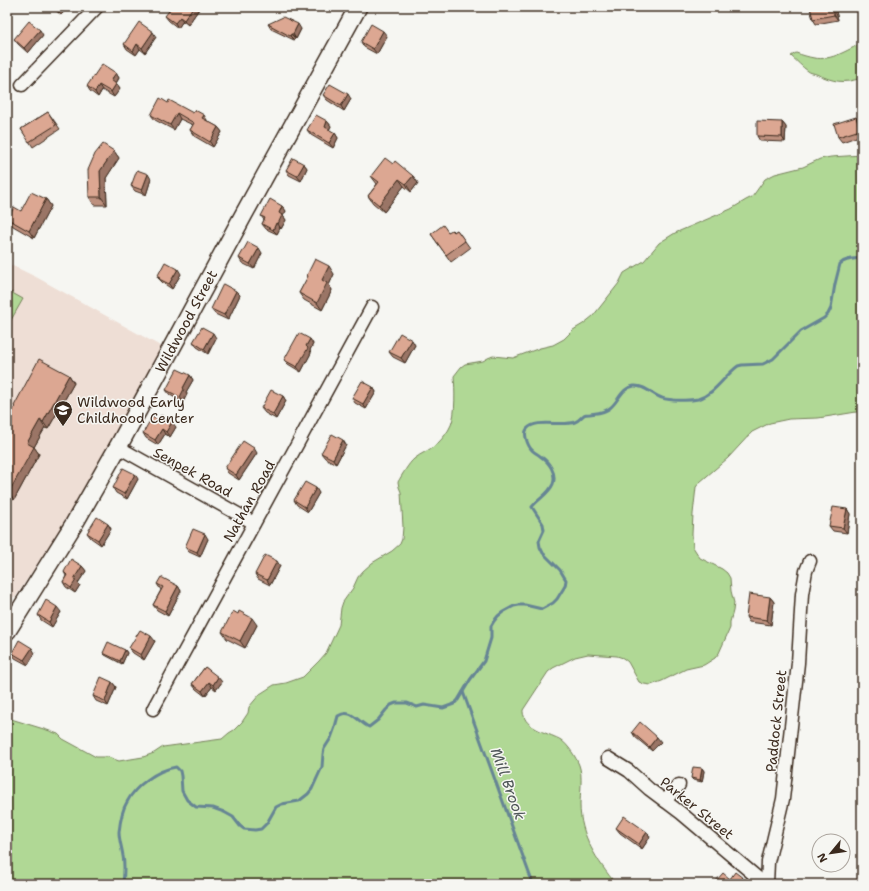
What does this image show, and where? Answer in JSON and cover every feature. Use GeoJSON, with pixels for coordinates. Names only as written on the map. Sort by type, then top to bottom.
{"type":"FeatureCollection","features":[{"type":"Feature","properties":{"kind":"street"},"geometry":{"type":"LineString","coordinates":[[22,85],[97,7]]}},
{"type":"Feature","properties":{"kind":"street","name":"Wildwood Street"},"geometry":{"type":"LineString","coordinates":[[7,631],[74,524],[118,447],[358,7]]}},
{"type":"Feature","properties":{"kind":"street","name":"Nathan Road"},"geometry":{"type":"LineString","coordinates":[[153,709],[372,307]]}},
{"type":"Feature","properties":{"kind":"street","name":"Senpek Road"},"geometry":{"type":"LineString","coordinates":[[118,447],[254,523]]}},
{"type":"Feature","properties":{"kind":"street","name":"Paddock Street"},"geometry":{"type":"LineString","coordinates":[[766,884],[768,862],[783,799],[798,663],[802,594],[806,571],[810,561]]}},
{"type":"Feature","properties":{"kind":"street","name":"Parker Street"},"geometry":{"type":"LineString","coordinates":[[608,758],[628,771],[648,789],[681,813],[766,884]]}},
{"type":"Feature","properties":{"kind":"street"},"geometry":{"type":"LineString","coordinates":[[665,801],[679,785]]}},
{"type":"Feature","properties":{"kind":"shaded area","name":"Wildwood Early Childhood Center"},"geometry":{"type":"Polygon","coordinates":[[[7,263],[36,277],[164,348],[75,506],[15,598],[7,592],[7,263]]]}},
{"type":"Feature","properties":{"kind":"green space"},"geometry":{"type":"Polygon","coordinates":[[[862,43],[862,78],[849,81],[828,79],[810,72],[791,56],[796,53],[807,57],[821,59],[827,58],[862,43]]]}},
{"type":"Feature","properties":{"kind":"green space"},"geometry":{"type":"Polygon","coordinates":[[[862,155],[862,411],[818,418],[789,419],[770,423],[752,432],[728,458],[696,487],[692,534],[693,547],[700,558],[727,573],[730,578],[734,603],[730,628],[719,653],[715,658],[704,665],[686,669],[651,685],[639,682],[628,662],[623,658],[617,656],[588,654],[575,657],[548,672],[523,710],[526,721],[534,728],[564,742],[576,758],[581,774],[580,805],[586,837],[596,857],[616,884],[7,884],[7,719],[58,734],[63,739],[96,757],[108,757],[119,761],[143,757],[154,753],[163,747],[222,739],[242,722],[248,713],[249,707],[260,694],[274,685],[286,683],[303,677],[319,661],[326,653],[339,625],[343,602],[353,588],[358,577],[372,563],[392,551],[400,544],[403,527],[401,492],[398,482],[412,461],[435,445],[444,437],[450,428],[453,420],[454,408],[454,376],[461,367],[465,364],[483,361],[493,356],[513,358],[553,345],[564,339],[573,330],[593,316],[619,283],[624,273],[644,261],[659,243],[675,233],[731,209],[752,197],[765,179],[775,174],[803,167],[820,159],[862,155]]]}},
{"type":"Feature","properties":{"kind":"green space"},"geometry":{"type":"Polygon","coordinates":[[[7,290],[23,299],[7,327],[7,290]]]}},
{"type":"Feature","properties":{"kind":"building"},"geometry":{"type":"Polygon","coordinates":[[[172,7],[193,7],[184,20],[180,17],[175,23],[165,16],[172,7]]]}},
{"type":"Feature","properties":{"kind":"building"},"geometry":{"type":"Polygon","coordinates":[[[810,7],[833,7],[834,15],[813,19],[810,7]]]}},
{"type":"Feature","properties":{"kind":"building"},"geometry":{"type":"Polygon","coordinates":[[[283,17],[298,24],[293,34],[290,36],[268,24],[283,17]]]}},
{"type":"Feature","properties":{"kind":"building"},"geometry":{"type":"Polygon","coordinates":[[[29,21],[40,30],[24,48],[14,39],[29,21]]]}},
{"type":"Feature","properties":{"kind":"building"},"geometry":{"type":"Polygon","coordinates":[[[139,22],[153,32],[142,48],[137,44],[133,51],[124,44],[139,22]]]}},
{"type":"Feature","properties":{"kind":"building"},"geometry":{"type":"Polygon","coordinates":[[[371,24],[383,31],[373,49],[361,42],[371,24]]]}},
{"type":"Feature","properties":{"kind":"building"},"geometry":{"type":"Polygon","coordinates":[[[102,64],[116,73],[111,80],[116,84],[111,92],[99,85],[95,92],[87,86],[102,64]]]}},
{"type":"Feature","properties":{"kind":"building"},"geometry":{"type":"Polygon","coordinates":[[[330,84],[348,94],[341,106],[323,95],[330,84]]]}},
{"type":"Feature","properties":{"kind":"building"},"geometry":{"type":"Polygon","coordinates":[[[160,98],[168,103],[169,100],[193,113],[195,110],[204,115],[202,118],[218,127],[210,142],[190,130],[194,123],[177,113],[170,125],[151,115],[160,98]]]}},
{"type":"Feature","properties":{"kind":"building"},"geometry":{"type":"Polygon","coordinates":[[[48,112],[56,125],[29,142],[21,129],[48,112]]]}},
{"type":"Feature","properties":{"kind":"building"},"geometry":{"type":"Polygon","coordinates":[[[316,115],[327,121],[325,127],[335,133],[329,143],[307,130],[316,115]]]}},
{"type":"Feature","properties":{"kind":"building"},"geometry":{"type":"Polygon","coordinates":[[[856,117],[860,130],[838,137],[834,124],[856,117]]]}},
{"type":"Feature","properties":{"kind":"building"},"geometry":{"type":"Polygon","coordinates":[[[757,121],[782,122],[782,137],[757,136],[757,121]]]}},
{"type":"Feature","properties":{"kind":"building"},"geometry":{"type":"Polygon","coordinates":[[[103,144],[114,151],[100,171],[101,197],[89,197],[88,170],[95,154],[103,144]]]}},
{"type":"Feature","properties":{"kind":"building"},"geometry":{"type":"Polygon","coordinates":[[[293,158],[304,164],[297,176],[286,170],[293,158]]]}},
{"type":"Feature","properties":{"kind":"building"},"geometry":{"type":"Polygon","coordinates":[[[385,158],[393,164],[395,161],[413,176],[406,184],[399,179],[379,205],[368,196],[379,182],[371,176],[385,158]]]}},
{"type":"Feature","properties":{"kind":"building"},"geometry":{"type":"Polygon","coordinates":[[[137,170],[148,174],[142,190],[131,186],[137,170]]]}},
{"type":"Feature","properties":{"kind":"building"},"geometry":{"type":"Polygon","coordinates":[[[31,192],[46,199],[29,231],[8,219],[14,207],[21,211],[31,192]]]}},
{"type":"Feature","properties":{"kind":"building"},"geometry":{"type":"Polygon","coordinates":[[[270,199],[282,206],[279,213],[282,215],[278,224],[276,223],[273,230],[262,224],[265,218],[261,216],[270,199]]]}},
{"type":"Feature","properties":{"kind":"building"},"geometry":{"type":"Polygon","coordinates":[[[443,225],[448,232],[452,230],[454,232],[457,230],[465,241],[446,255],[431,234],[443,225]]]}},
{"type":"Feature","properties":{"kind":"building"},"geometry":{"type":"Polygon","coordinates":[[[248,242],[259,248],[250,264],[239,258],[248,242]]]}},
{"type":"Feature","properties":{"kind":"building"},"geometry":{"type":"Polygon","coordinates":[[[315,259],[329,266],[322,280],[327,283],[317,303],[299,293],[315,259]]]}},
{"type":"Feature","properties":{"kind":"building"},"geometry":{"type":"Polygon","coordinates":[[[165,262],[178,269],[169,284],[157,277],[165,262]]]}},
{"type":"Feature","properties":{"kind":"building"},"geometry":{"type":"Polygon","coordinates":[[[223,284],[236,291],[224,315],[211,309],[223,284]]]}},
{"type":"Feature","properties":{"kind":"building"},"geometry":{"type":"Polygon","coordinates":[[[202,327],[213,333],[204,349],[193,342],[202,327]]]}},
{"type":"Feature","properties":{"kind":"building"},"geometry":{"type":"Polygon","coordinates":[[[299,333],[310,339],[306,346],[308,348],[297,367],[284,360],[299,333]]]}},
{"type":"Feature","properties":{"kind":"building"},"geometry":{"type":"Polygon","coordinates":[[[400,333],[412,340],[401,358],[389,352],[400,333]]]}},
{"type":"Feature","properties":{"kind":"building"},"geometry":{"type":"Polygon","coordinates":[[[39,359],[69,375],[43,422],[40,420],[27,443],[34,447],[9,492],[7,491],[7,422],[39,359]]]}},
{"type":"Feature","properties":{"kind":"building"},"geometry":{"type":"Polygon","coordinates":[[[177,369],[190,375],[180,397],[166,390],[177,369]]]}},
{"type":"Feature","properties":{"kind":"building"},"geometry":{"type":"Polygon","coordinates":[[[362,381],[373,387],[363,404],[352,398],[362,381]]]}},
{"type":"Feature","properties":{"kind":"building"},"geometry":{"type":"Polygon","coordinates":[[[271,390],[283,396],[273,414],[261,408],[271,390]]]}},
{"type":"Feature","properties":{"kind":"building"},"geometry":{"type":"Polygon","coordinates":[[[161,415],[172,422],[166,432],[162,429],[155,440],[143,433],[152,417],[158,420],[161,415]]]}},
{"type":"Feature","properties":{"kind":"building"},"geometry":{"type":"Polygon","coordinates":[[[332,434],[343,440],[333,459],[321,453],[332,434]]]}},
{"type":"Feature","properties":{"kind":"building"},"geometry":{"type":"Polygon","coordinates":[[[243,441],[254,448],[236,475],[225,468],[243,441]]]}},
{"type":"Feature","properties":{"kind":"building"},"geometry":{"type":"Polygon","coordinates":[[[123,468],[135,474],[124,494],[113,488],[123,468]]]}},
{"type":"Feature","properties":{"kind":"building"},"geometry":{"type":"Polygon","coordinates":[[[305,482],[316,488],[305,507],[294,500],[305,482]]]}},
{"type":"Feature","properties":{"kind":"building"},"geometry":{"type":"Polygon","coordinates":[[[833,507],[847,509],[843,528],[829,526],[833,507]]]}},
{"type":"Feature","properties":{"kind":"building"},"geometry":{"type":"Polygon","coordinates":[[[97,517],[108,524],[98,540],[87,533],[97,517]]]}},
{"type":"Feature","properties":{"kind":"building"},"geometry":{"type":"Polygon","coordinates":[[[193,529],[205,534],[197,552],[185,547],[193,529]]]}},
{"type":"Feature","properties":{"kind":"building"},"geometry":{"type":"Polygon","coordinates":[[[265,555],[277,561],[267,580],[255,574],[265,555]]]}},
{"type":"Feature","properties":{"kind":"building"},"geometry":{"type":"Polygon","coordinates":[[[71,559],[82,566],[74,579],[76,580],[71,588],[63,582],[67,575],[64,572],[71,559]]]}},
{"type":"Feature","properties":{"kind":"building"},"geometry":{"type":"Polygon","coordinates":[[[161,577],[178,586],[165,611],[153,605],[163,587],[157,584],[161,577]]]}},
{"type":"Feature","properties":{"kind":"building"},"geometry":{"type":"Polygon","coordinates":[[[749,594],[770,597],[767,620],[746,617],[749,594]]]}},
{"type":"Feature","properties":{"kind":"building"},"geometry":{"type":"Polygon","coordinates":[[[46,600],[57,607],[49,622],[38,615],[46,600]]]}},
{"type":"Feature","properties":{"kind":"building"},"geometry":{"type":"Polygon","coordinates":[[[233,611],[238,614],[239,611],[252,618],[240,641],[222,632],[233,611]]]}},
{"type":"Feature","properties":{"kind":"building"},"geometry":{"type":"Polygon","coordinates":[[[140,630],[151,636],[141,655],[129,648],[140,630]]]}},
{"type":"Feature","properties":{"kind":"building"},"geometry":{"type":"Polygon","coordinates":[[[19,640],[32,648],[24,660],[12,653],[19,640]]]}},
{"type":"Feature","properties":{"kind":"building"},"geometry":{"type":"Polygon","coordinates":[[[108,642],[125,650],[120,661],[103,653],[108,642]]]}},
{"type":"Feature","properties":{"kind":"building"},"geometry":{"type":"Polygon","coordinates":[[[205,667],[218,677],[213,685],[209,682],[202,691],[192,684],[205,667]]]}},
{"type":"Feature","properties":{"kind":"building"},"geometry":{"type":"Polygon","coordinates":[[[101,677],[112,682],[105,701],[93,696],[101,677]]]}},
{"type":"Feature","properties":{"kind":"building"},"geometry":{"type":"Polygon","coordinates":[[[640,722],[657,737],[649,747],[632,732],[640,722]]]}},
{"type":"Feature","properties":{"kind":"building"},"geometry":{"type":"Polygon","coordinates":[[[693,767],[702,768],[700,780],[691,778],[693,767]]]}},
{"type":"Feature","properties":{"kind":"building"},"geometry":{"type":"Polygon","coordinates":[[[624,816],[647,832],[639,844],[616,828],[624,816]]]}},
{"type":"Feature","properties":{"kind":"building"},"geometry":{"type":"Polygon","coordinates":[[[735,872],[743,878],[738,884],[718,884],[715,882],[723,873],[730,879],[735,872]]]}},
{"type":"Feature","properties":{"kind":"waterway"},"geometry":{"type":"LineString","coordinates":[[123,884],[124,863],[119,832],[125,805],[135,790],[154,775],[161,771],[176,767],[180,771],[182,791],[187,800],[196,807],[213,808],[224,812],[233,817],[244,829],[261,829],[267,823],[276,807],[282,804],[299,801],[312,789],[322,767],[324,749],[331,738],[338,716],[350,714],[369,727],[378,720],[391,705],[396,703],[407,703],[417,707],[424,705],[443,708],[454,704],[484,661],[491,638],[491,626],[498,616],[514,606],[519,605],[542,609],[557,599],[565,586],[566,580],[560,570],[543,553],[540,547],[539,541],[544,530],[543,524],[532,507],[551,488],[554,476],[551,468],[543,458],[529,447],[526,437],[527,429],[536,424],[543,423],[570,423],[579,420],[585,414],[605,411],[613,405],[626,389],[634,386],[641,387],[664,399],[692,400],[704,397],[738,366],[763,364],[773,359],[801,331],[824,318],[831,308],[840,264],[848,260],[862,258]]}},
{"type":"Feature","properties":{"kind":"waterway","name":"Mill Brook"},"geometry":{"type":"LineString","coordinates":[[463,692],[533,884]]}},
{"type":"Feature","properties":{"kind":"place","name":"Wildwood Early Childhood Center"},"geometry":{"type":"Point","coordinates":[63,427]}}]}
